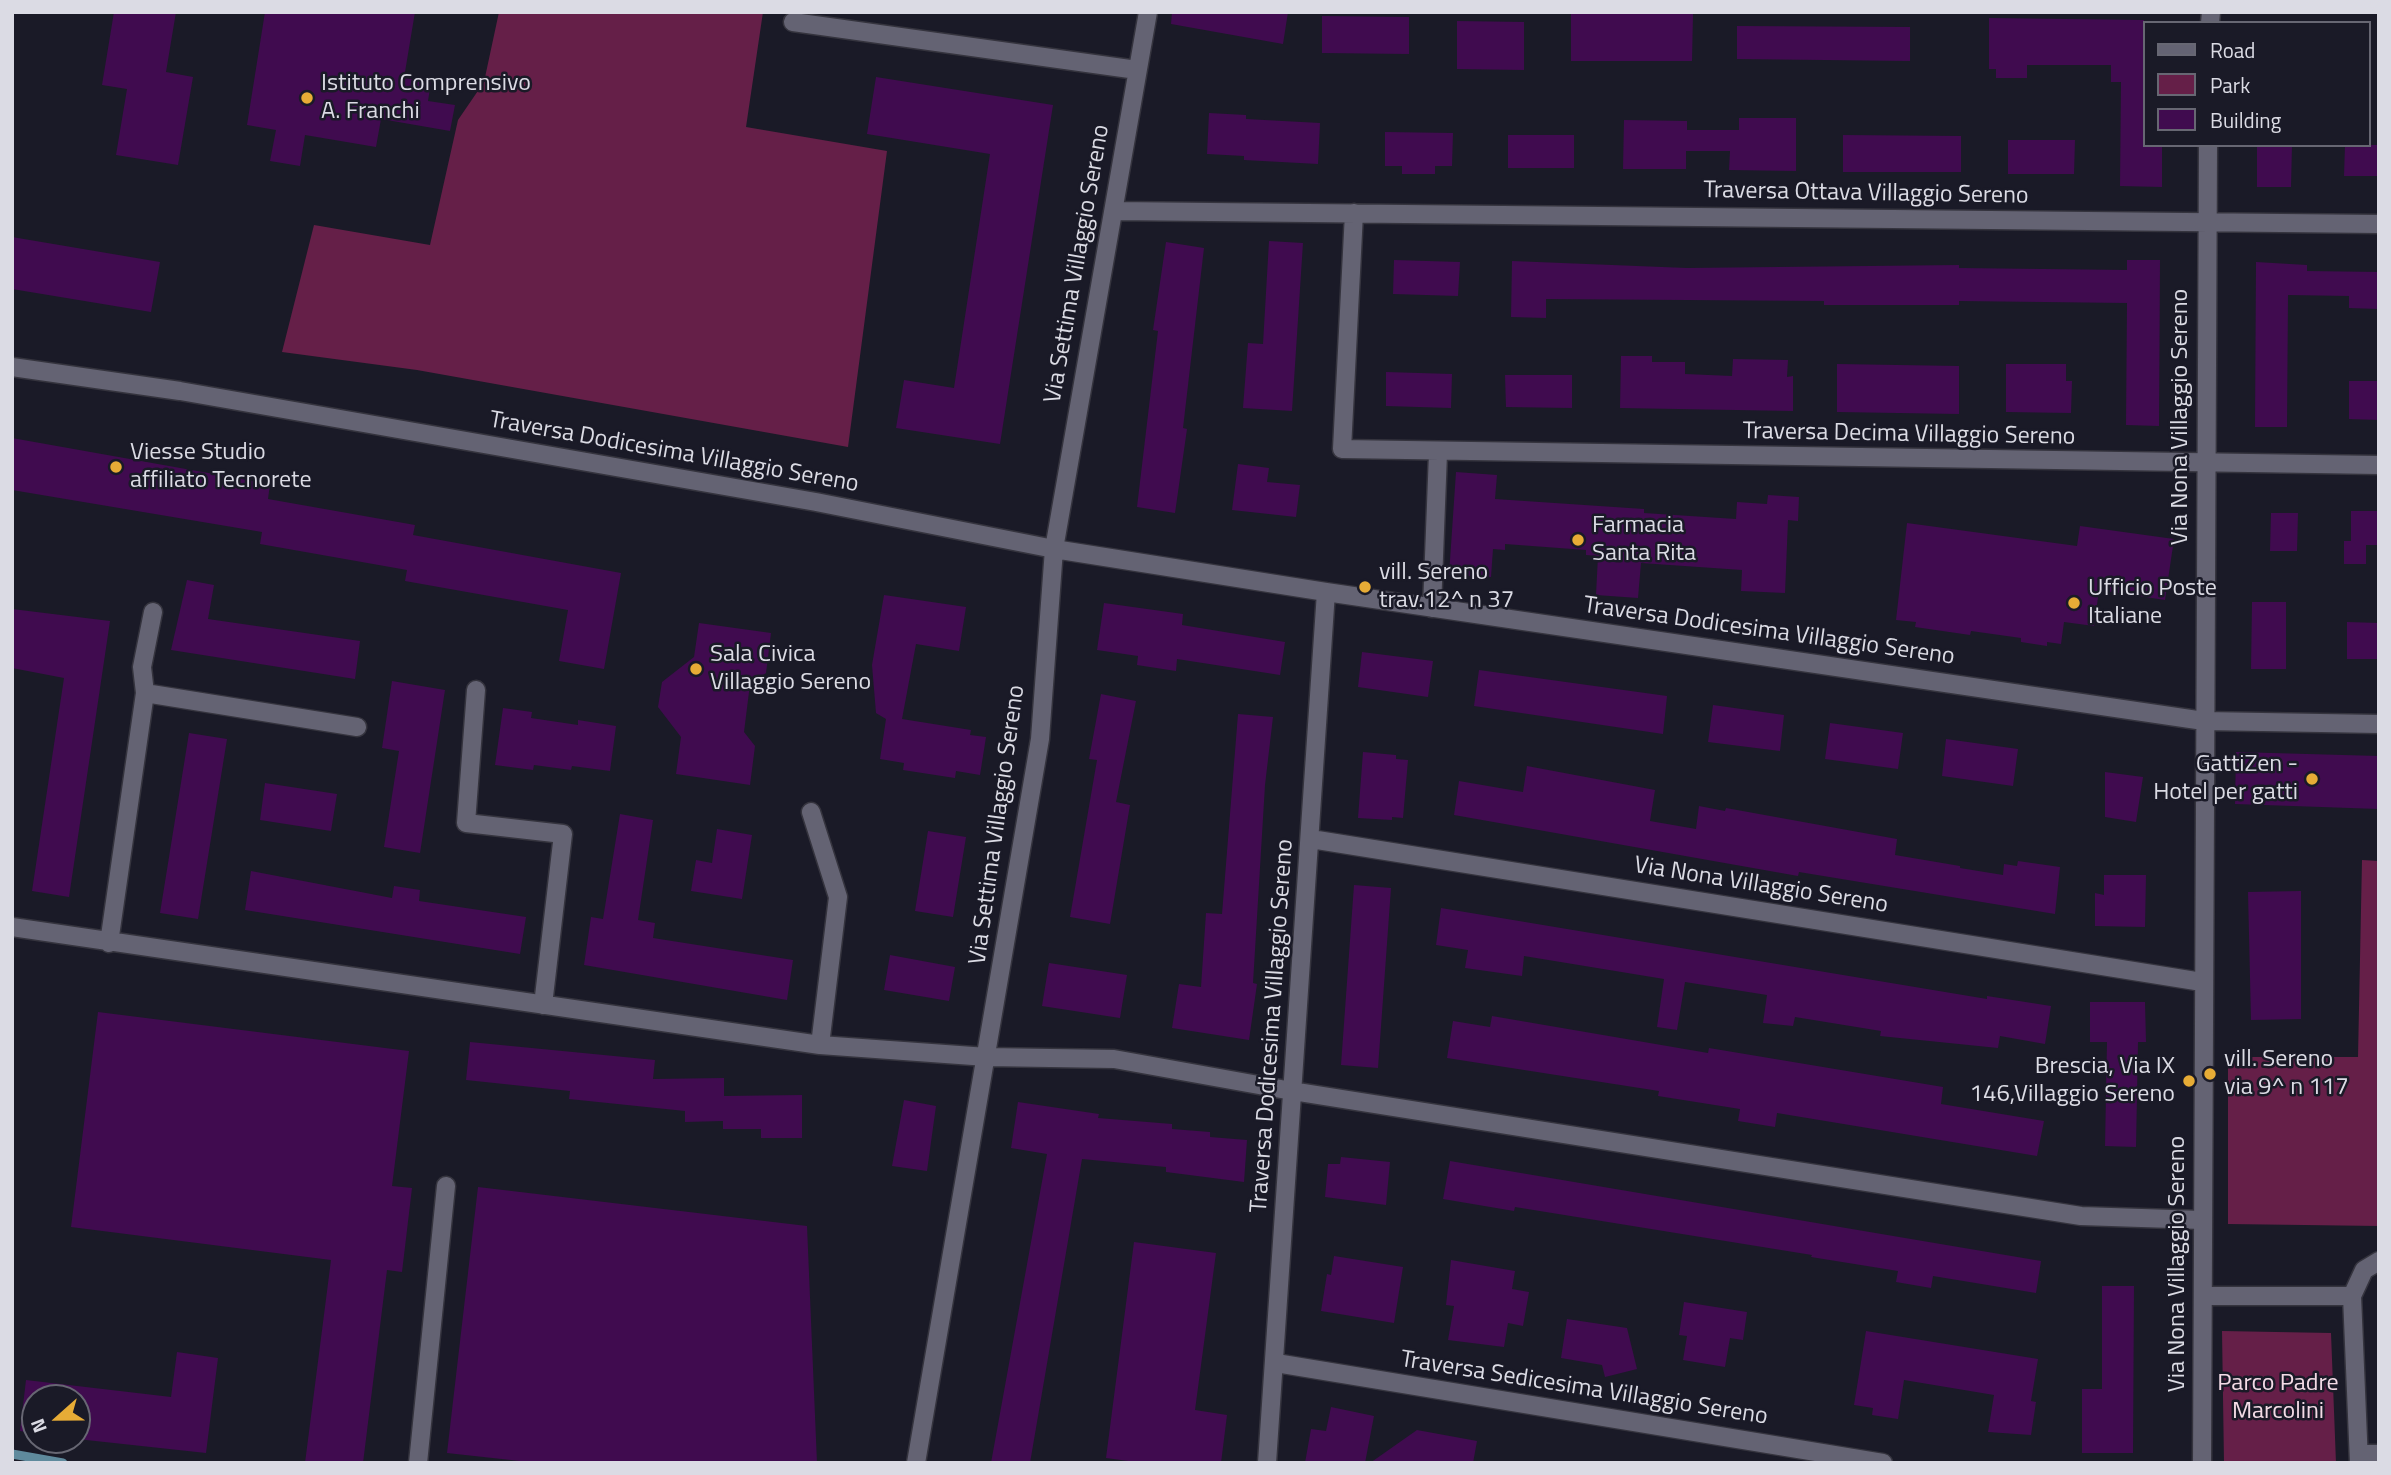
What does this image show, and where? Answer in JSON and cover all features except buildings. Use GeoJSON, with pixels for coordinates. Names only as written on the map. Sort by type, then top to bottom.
{"type":"FeatureCollection","features":[{"type":"Feature","properties":{"kind":"street","name":"Via Settima Villaggio Sereno"},"geometry":{"type":"LineString","coordinates":[[916,1463],[1040,739],[1054,549],[1148,12]]}},
{"type":"Feature","properties":{"kind":"street"},"geometry":{"type":"LineString","coordinates":[[793,22],[1137,70]]}},
{"type":"Feature","properties":{"kind":"street","name":"Via Nona Villaggio Sereno"},"geometry":{"type":"LineString","coordinates":[[2202,1463],[2202,982],[2208,147]]}},
{"type":"Feature","properties":{"kind":"street","name":"Traversa Ottava Villaggio Sereno"},"geometry":{"type":"LineString","coordinates":[[1113,211],[2379,225]]}},
{"type":"Feature","properties":{"kind":"street","name":"Traversa Decima Villaggio Sereno"},"geometry":{"type":"LineString","coordinates":[[1354,213],[1342,449],[1438,453],[2379,465]]}},
{"type":"Feature","properties":{"kind":"street","name":"Traversa Dodicesima Villaggio Sereno"},"geometry":{"type":"LineString","coordinates":[[12,367],[207,396],[816,502],[1054,549],[1432,608],[2204,721],[2379,724]]}},
{"type":"Feature","properties":{"kind":"street"},"geometry":{"type":"LineString","coordinates":[[1432,608],[1438,453]]}},
{"type":"Feature","properties":{"kind":"street","name":"Traversa Dodicesima Villaggio Sereno"},"geometry":{"type":"LineString","coordinates":[[1268,1463],[1326,592]]}},
{"type":"Feature","properties":{"kind":"street"},"geometry":{"type":"LineString","coordinates":[[109,943],[145,692],[142,667],[153,612]]}},
{"type":"Feature","properties":{"kind":"street"},"geometry":{"type":"LineString","coordinates":[[476,690],[466,823],[563,834],[543,1005]]}},
{"type":"Feature","properties":{"kind":"street"},"geometry":{"type":"LineString","coordinates":[[145,692],[357,727]]}},
{"type":"Feature","properties":{"kind":"street"},"geometry":{"type":"LineString","coordinates":[[811,811],[838,897],[820,1045]]}},
{"type":"Feature","properties":{"kind":"street","name":"Via Nona Villaggio Sereno"},"geometry":{"type":"LineString","coordinates":[[1311,839],[2202,982]]}},
{"type":"Feature","properties":{"kind":"street"},"geometry":{"type":"LineString","coordinates":[[12,927],[820,1045],[987,1057],[1114,1059],[1292,1091],[2081,1216],[2202,1220]]}},
{"type":"Feature","properties":{"kind":"street"},"geometry":{"type":"LineString","coordinates":[[418,1463],[446,1186]]}},
{"type":"Feature","properties":{"kind":"street"},"geometry":{"type":"LineString","coordinates":[[2379,1261],[2364,1270],[2352,1296],[2359,1459],[2379,1454]]}},
{"type":"Feature","properties":{"kind":"street"},"geometry":{"type":"LineString","coordinates":[[2203,1296],[2352,1296]]}},
{"type":"Feature","properties":{"kind":"street","name":"Traversa Sedicesima Villaggio Sereno"},"geometry":{"type":"LineString","coordinates":[[1276,1363],[1883,1463]]}},
{"type":"Feature","properties":{"kind":"green space"},"geometry":{"type":"Polygon","coordinates":[[[499,12],[763,12],[746,127],[887,151],[848,447],[417,370],[282,352],[314,225],[430,245],[458,120],[484,82],[499,12]]]}},
{"type":"Feature","properties":{"kind":"green space"},"geometry":{"type":"Polygon","coordinates":[[[2362,860],[2379,861],[2379,1226],[2228,1224],[2228,1057],[2358,1057],[2362,860]]]}},
{"type":"Feature","properties":{"kind":"green space","name":"Parco Padre Marcolini"},"geometry":{"type":"Polygon","coordinates":[[[2222,1331],[2331,1333],[2336,1463],[2224,1463],[2222,1331]]]}},
{"type":"Feature","properties":{"kind":"waterway"},"geometry":{"type":"LineString","coordinates":[[12,1454],[63,1463]]}},
{"type":"Feature","properties":{"kind":"place","name":"Istituto Comprensivo A. Franchi"},"geometry":{"type":"Point","coordinates":[307,98]}},
{"type":"Feature","properties":{"kind":"place","name":"Viesse Studio affiliato Tecnorete"},"geometry":{"type":"Point","coordinates":[116,467]}},
{"type":"Feature","properties":{"kind":"place","name":"Farmacia Santa Rita"},"geometry":{"type":"Point","coordinates":[1578,540]}},
{"type":"Feature","properties":{"kind":"place","name":"vill. Sereno trav.12^ n 37"},"geometry":{"type":"Point","coordinates":[1365,587]}},
{"type":"Feature","properties":{"kind":"place","name":"Ufficio Poste Italiane"},"geometry":{"type":"Point","coordinates":[2074,603]}},
{"type":"Feature","properties":{"kind":"place","name":"Sala Civica Villaggio Sereno"},"geometry":{"type":"Point","coordinates":[696,669]}},
{"type":"Feature","properties":{"kind":"place","name":"GattiZen - Hotel per gatti"},"geometry":{"type":"Point","coordinates":[2312,779]}},
{"type":"Feature","properties":{"kind":"place","name":"vill. Sereno via 9^ n 117"},"geometry":{"type":"Point","coordinates":[2210,1074]}},
{"type":"Feature","properties":{"kind":"place","name":"Brescia, Via IX 146,Villaggio Sereno"},"geometry":{"type":"Point","coordinates":[2189,1081]}}]}
